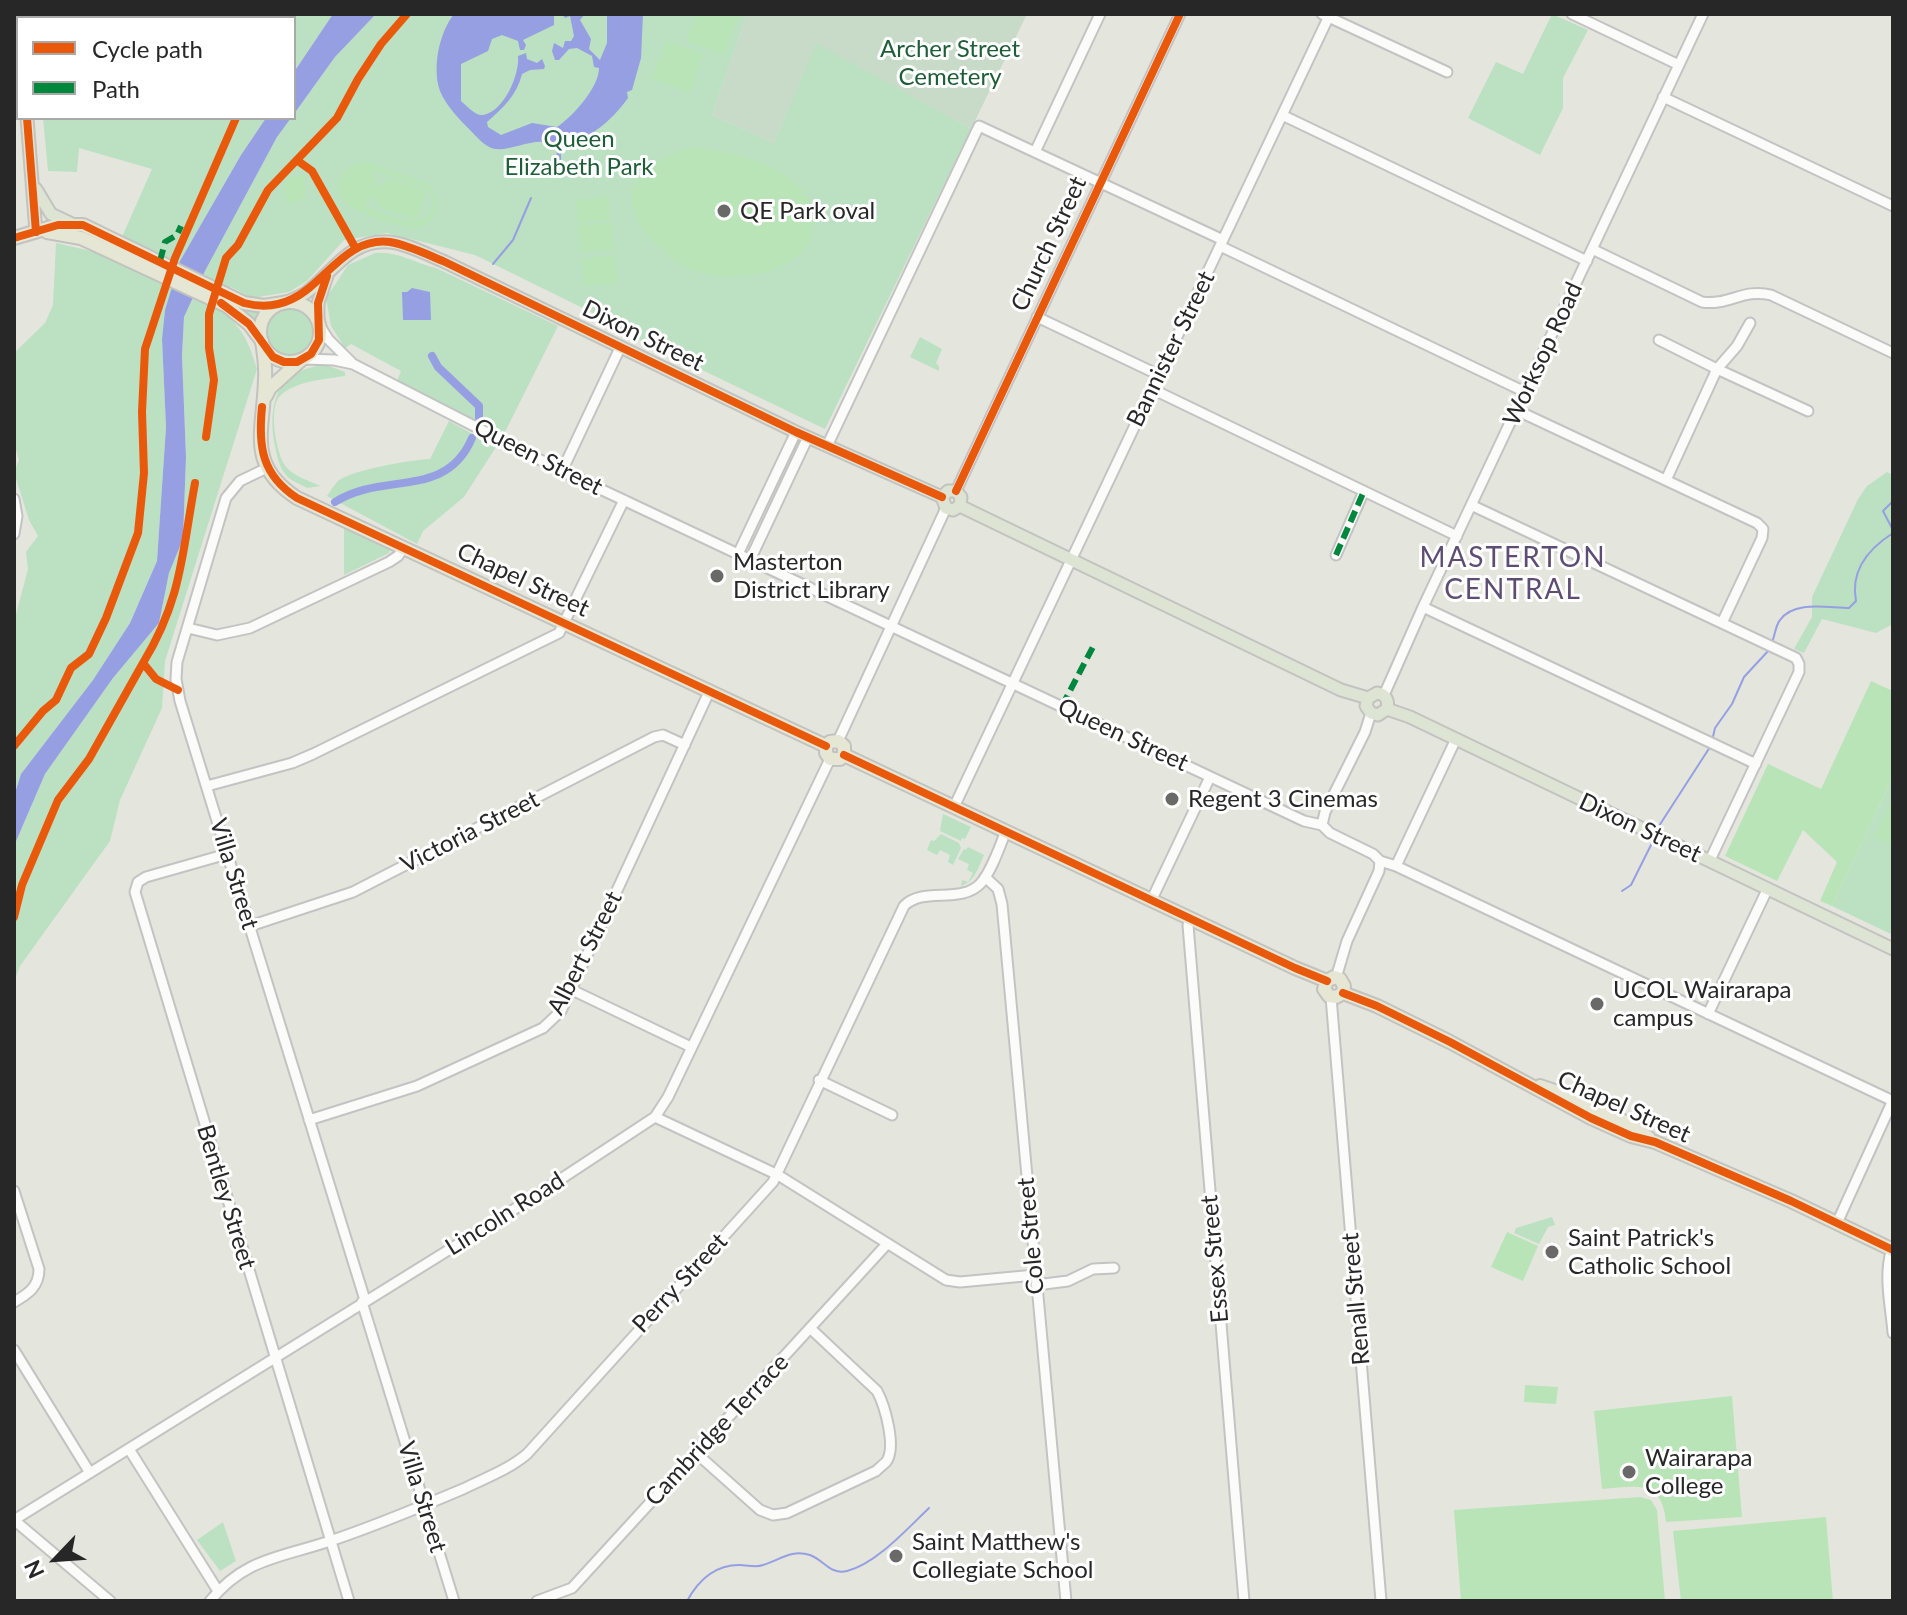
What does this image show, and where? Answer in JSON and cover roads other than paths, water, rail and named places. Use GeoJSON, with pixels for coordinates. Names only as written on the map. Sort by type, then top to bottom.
{"type":"FeatureCollection","features":[{"type":"Feature","properties":{"kind":"highway"},"geometry":{"type":"LineString","coordinates":[[14,238],[70,223],[83,225],[158,267],[230,302],[253,305],[292,303],[308,308],[318,322],[319,340],[311,354],[270,388],[262,407]]}},
{"type":"Feature","properties":{"kind":"highway"},"geometry":{"type":"LineString","coordinates":[[36,232],[57,232],[81,238],[158,267]]}},
{"type":"Feature","properties":{"kind":"highway"},"geometry":{"type":"LineString","coordinates":[[230,302],[268,352],[278,360],[291,362],[303,359]]}},
{"type":"Feature","properties":{"kind":"highway"},"geometry":{"type":"LineString","coordinates":[[267,468],[260,441],[265,381],[260,331],[267,313],[284,303]]}},
{"type":"Feature","properties":{"kind":"highway","name":"Chapel Street"},"geometry":{"type":"LineString","coordinates":[[267,468],[283,488],[297,498],[565,621],[832,749]]}},
{"type":"Feature","properties":{"kind":"highway"},"geometry":{"type":"LineString","coordinates":[[832,749],[840,759],[844,755],[1191,918],[1331,979],[1324,989],[1337,995]]}},
{"type":"Feature","properties":{"kind":"highway","name":"Chapel Street"},"geometry":{"type":"LineString","coordinates":[[1337,995],[1377,1006],[1526,1081],[1591,1118],[1631,1136],[1655,1142],[1892,1250]]}},
{"type":"Feature","properties":{"kind":"main road"},"geometry":{"type":"LineString","coordinates":[[27,120],[36,232]]}},
{"type":"Feature","properties":{"kind":"main road"},"geometry":{"type":"LineString","coordinates":[[32,182],[51,214],[70,223]]}},
{"type":"Feature","properties":{"kind":"main road","name":"Dixon Street"},"geometry":{"type":"LineString","coordinates":[[284,303],[306,293],[346,255],[367,245],[391,242],[407,246],[944,503]]}},
{"type":"Feature","properties":{"kind":"main road"},"geometry":{"type":"LineString","coordinates":[[318,322],[318,303],[328,272]]}},
{"type":"Feature","properties":{"kind":"main road"},"geometry":{"type":"LineString","coordinates":[[948,491],[956,491],[961,497],[960,506],[953,510],[944,503],[948,491]]}},
{"type":"Feature","properties":{"kind":"main road"},"geometry":{"type":"LineString","coordinates":[[960,506],[1341,690],[1368,698],[1377,693],[1384,695],[1388,702],[1387,709],[1381,714],[1371,713],[1366,706],[1368,698]]}},
{"type":"Feature","properties":{"kind":"main road","name":"Dixon Street"},"geometry":{"type":"LineString","coordinates":[[1387,709],[1410,717],[1893,949]]}},
{"type":"Feature","properties":{"kind":"street"},"geometry":{"type":"LineString","coordinates":[[1035,152],[1100,14]]}},
{"type":"Feature","properties":{"kind":"street","name":"Church Street"},"geometry":{"type":"LineString","coordinates":[[956,491],[1180,14]]}},
{"type":"Feature","properties":{"kind":"street"},"geometry":{"type":"LineString","coordinates":[[1572,14],[1679,65]]}},
{"type":"Feature","properties":{"kind":"street","name":"Worksop Road"},"geometry":{"type":"LineString","coordinates":[[1384,695],[1703,14]]}},
{"type":"Feature","properties":{"kind":"street"},"geometry":{"type":"LineString","coordinates":[[1327,15],[1447,72]]}},
{"type":"Feature","properties":{"kind":"street","name":"Bannister Street"},"geometry":{"type":"LineString","coordinates":[[1012,683],[1327,15]]}},
{"type":"Feature","properties":{"kind":"street"},"geometry":{"type":"LineString","coordinates":[[1663,97],[1893,206]]}},
{"type":"Feature","properties":{"kind":"street"},"geometry":{"type":"LineString","coordinates":[[1282,115],[1587,261]]}},
{"type":"Feature","properties":{"kind":"street"},"geometry":{"type":"LineString","coordinates":[[827,446],[979,126],[1525,392]]}},
{"type":"Feature","properties":{"kind":"street"},"geometry":{"type":"LineString","coordinates":[[1592,249],[1702,302],[1716,304],[1744,293],[1771,295],[1893,353]]}},
{"type":"Feature","properties":{"kind":"street"},"geometry":{"type":"LineString","coordinates":[[1037,317],[1159,375]]}},
{"type":"Feature","properties":{"kind":"street","name":"Queen Street"},"geometry":{"type":"LineString","coordinates":[[318,322],[328,339],[353,364]]}},
{"type":"Feature","properties":{"kind":"street"},"geometry":{"type":"LineString","coordinates":[[1666,480],[1717,369],[1737,346],[1750,323]]}},
{"type":"Feature","properties":{"kind":"street"},"geometry":{"type":"LineString","coordinates":[[1659,340],[1808,411]]}},
{"type":"Feature","properties":{"kind":"street"},"geometry":{"type":"LineString","coordinates":[[562,471],[620,348]]}},
{"type":"Feature","properties":{"kind":"street","name":"Queen Street"},"geometry":{"type":"LineString","coordinates":[[303,359],[353,364],[562,471],[1304,821],[1322,825],[1330,833],[1373,854],[1380,861],[1893,1100]]}},
{"type":"Feature","properties":{"kind":"street"},"geometry":{"type":"LineString","coordinates":[[1152,389],[1457,536]]}},
{"type":"Feature","properties":{"kind":"street"},"geometry":{"type":"LineString","coordinates":[[1516,410],[1757,523],[1763,529],[1762,538],[1722,623]]}},
{"type":"Feature","properties":{"kind":"street"},"geometry":{"type":"LineString","coordinates":[[738,554],[796,432]]}},
{"type":"Feature","properties":{"kind":"street"},"geometry":{"type":"LineString","coordinates":[[750,560],[808,437]]}},
{"type":"Feature","properties":{"kind":"street","name":"Villa Street"},"geometry":{"type":"LineString","coordinates":[[267,468],[240,481],[226,498],[177,662],[176,679],[454,1601]]}},
{"type":"Feature","properties":{"kind":"street"},"geometry":{"type":"LineString","coordinates":[[1336,555],[1364,491]]}},
{"type":"Feature","properties":{"kind":"street"},"geometry":{"type":"LineString","coordinates":[[14,499],[17,516],[14,534]]}},
{"type":"Feature","properties":{"kind":"street"},"geometry":{"type":"LineString","coordinates":[[207,786],[292,763],[313,754],[559,633],[624,500]]}},
{"type":"Feature","properties":{"kind":"street"},"geometry":{"type":"LineString","coordinates":[[892,626],[944,503]]}},
{"type":"Feature","properties":{"kind":"street"},"geometry":{"type":"LineString","coordinates":[[1471,505],[1796,658],[1799,672],[1710,860]]}},
{"type":"Feature","properties":{"kind":"street"},"geometry":{"type":"LineString","coordinates":[[188,628],[217,635],[250,628],[389,562],[404,547]]}},
{"type":"Feature","properties":{"kind":"street"},"geometry":{"type":"LineString","coordinates":[[1423,607],[1756,764]]}},
{"type":"Feature","properties":{"kind":"street","name":"Lincoln Road"},"geometry":{"type":"LineString","coordinates":[[14,1520],[529,1200],[655,1117],[892,626]]}},
{"type":"Feature","properties":{"kind":"street"},"geometry":{"type":"LineString","coordinates":[[954,807],[1012,683]]}},
{"type":"Feature","properties":{"kind":"street","name":"Albert Street"},"geometry":{"type":"LineString","coordinates":[[309,1120],[417,1086],[543,1028],[561,1011],[710,690]]}},
{"type":"Feature","properties":{"kind":"street"},"geometry":{"type":"LineString","coordinates":[[1322,825],[1325,812],[1365,732],[1371,713]]}},
{"type":"Feature","properties":{"kind":"street","name":"Victoria Street"},"geometry":{"type":"LineString","coordinates":[[250,926],[353,892],[654,737],[663,735],[685,745]]}},
{"type":"Feature","properties":{"kind":"street"},"geometry":{"type":"LineString","coordinates":[[1396,866],[1455,741]]}},
{"type":"Feature","properties":{"kind":"street"},"geometry":{"type":"LineString","coordinates":[[1152,899],[1210,777]]}},
{"type":"Feature","properties":{"kind":"street"},"geometry":{"type":"LineString","coordinates":[[985,877],[1006,831]]}},
{"type":"Feature","properties":{"kind":"street","name":"Bentley Street"},"geometry":{"type":"LineString","coordinates":[[227,854],[146,877],[138,882],[135,892],[349,1601]]}},
{"type":"Feature","properties":{"kind":"street"},"geometry":{"type":"LineString","coordinates":[[1331,979],[1379,871],[1380,861]]}},
{"type":"Feature","properties":{"kind":"street","name":"Perry Street"},"geometry":{"type":"LineString","coordinates":[[210,1601],[245,1568],[331,1541],[425,1506],[505,1470],[527,1454],[778,1175],[819,1080],[906,903],[917,898],[968,892],[985,877]]}},
{"type":"Feature","properties":{"kind":"street","name":"Cole Street"},"geometry":{"type":"LineString","coordinates":[[985,877],[998,889],[1002,904],[1066,1601]]}},
{"type":"Feature","properties":{"kind":"street"},"geometry":{"type":"LineString","coordinates":[[1708,1014],[1767,890]]}},
{"type":"Feature","properties":{"kind":"street","name":"Essex Street"},"geometry":{"type":"LineString","coordinates":[[1191,918],[1188,926],[1244,1601]]}},
{"type":"Feature","properties":{"kind":"street"},"geometry":{"type":"LineString","coordinates":[[570,989],[691,1047]]}},
{"type":"Feature","properties":{"kind":"street","name":"Renall Street"},"geometry":{"type":"LineString","coordinates":[[1337,995],[1381,1601]]}},
{"type":"Feature","properties":{"kind":"street"},"geometry":{"type":"LineString","coordinates":[[819,1080],[892,1115]]}},
{"type":"Feature","properties":{"kind":"street"},"geometry":{"type":"LineString","coordinates":[[1837,1223],[1893,1100]]}},
{"type":"Feature","properties":{"kind":"street"},"geometry":{"type":"LineString","coordinates":[[655,1117],[778,1175],[946,1280],[1063,1282],[1090,1270],[1114,1268]]}},
{"type":"Feature","properties":{"kind":"street"},"geometry":{"type":"LineString","coordinates":[[14,1191],[39,1269],[39,1279],[34,1288],[14,1302]]}},
{"type":"Feature","properties":{"kind":"street","name":"Cambridge Terrace"},"geometry":{"type":"LineString","coordinates":[[537,1601],[572,1588],[887,1244]]}},
{"type":"Feature","properties":{"kind":"street"},"geometry":{"type":"LineString","coordinates":[[1892,1250],[1888,1261],[1888,1278],[1893,1333]]}},
{"type":"Feature","properties":{"kind":"street"},"geometry":{"type":"LineString","coordinates":[[696,1453],[760,1510],[773,1515],[787,1513],[876,1471],[886,1463],[891,1451],[883,1403],[877,1391],[810,1328]]}},
{"type":"Feature","properties":{"kind":"street"},"geometry":{"type":"LineString","coordinates":[[14,1350],[90,1473]]}},
{"type":"Feature","properties":{"kind":"street"},"geometry":{"type":"LineString","coordinates":[[129,1449],[218,1591]]}},
{"type":"Feature","properties":{"kind":"street"},"geometry":{"type":"LineString","coordinates":[[14,1520],[110,1601]]}},
{"type":"Feature","properties":{"kind":"water"},"geometry":{"type":"Polygon","coordinates":[[[333,14],[376,14],[335,57],[296,111],[296,69],[333,14]]]}},
{"type":"Feature","properties":{"kind":"water"},"geometry":{"type":"Polygon","coordinates":[[[454,14],[554,14],[554,25],[523,40],[526,45],[524,50],[520,50],[518,41],[502,35],[492,39],[488,51],[461,64],[461,101],[483,115],[504,100],[516,72],[518,56],[526,53],[527,59],[537,63],[542,59],[544,69],[522,74],[513,95],[487,122],[488,127],[501,135],[532,123],[557,127],[577,109],[595,84],[599,68],[594,67],[592,56],[577,48],[569,49],[559,60],[555,60],[552,51],[554,43],[563,48],[565,41],[571,41],[574,36],[570,16],[565,18],[562,14],[585,14],[580,20],[591,39],[589,49],[600,60],[607,43],[607,14],[643,14],[641,58],[632,90],[627,92],[628,98],[606,122],[581,139],[561,147],[561,160],[542,177],[540,175],[557,158],[556,146],[534,142],[503,149],[491,148],[462,122],[443,97],[438,82],[438,51],[444,31],[454,14]]]}},
{"type":"Feature","properties":{"kind":"water"},"geometry":{"type":"Polygon","coordinates":[[[265,120],[290,120],[277,137],[205,271],[184,317],[182,356],[186,457],[183,539],[169,573],[159,623],[113,678],[45,774],[14,846],[14,796],[21,774],[93,680],[130,623],[157,561],[166,427],[162,339],[165,310],[180,261],[265,120]]]}},
{"type":"Feature","properties":{"kind":"water"},"geometry":{"type":"Polygon","coordinates":[[[412,288],[430,292],[431,320],[403,320],[402,292],[412,288]]]}},
{"type":"Feature","properties":{"kind":"waterway"},"geometry":{"type":"LineString","coordinates":[[493,264],[513,240],[531,198]]}},
{"type":"Feature","properties":{"kind":"waterway"},"geometry":{"type":"LineString","coordinates":[[432,356],[438,367],[479,406],[479,420]]}},
{"type":"Feature","properties":{"kind":"waterway"},"geometry":{"type":"LineString","coordinates":[[335,502],[354,493],[412,482],[446,470],[461,457],[472,438]]}},
{"type":"Feature","properties":{"kind":"waterway"},"geometry":{"type":"LineString","coordinates":[[1893,501],[1883,511],[1893,530]]}},
{"type":"Feature","properties":{"kind":"waterway"},"geometry":{"type":"LineString","coordinates":[[1771,645],[1778,622],[1794,610],[1812,606],[1849,608],[1856,601],[1856,580],[1863,561],[1893,533]]}},
{"type":"Feature","properties":{"kind":"waterway"},"geometry":{"type":"LineString","coordinates":[[1712,741],[1715,728],[1732,704],[1744,677],[1769,650]]}},
{"type":"Feature","properties":{"kind":"waterway"},"geometry":{"type":"LineString","coordinates":[[1657,829],[1710,747]]}},
{"type":"Feature","properties":{"kind":"waterway"},"geometry":{"type":"LineString","coordinates":[[1622,891],[1631,885],[1652,843]]}},
{"type":"Feature","properties":{"kind":"waterway"},"geometry":{"type":"LineString","coordinates":[[687,1601],[708,1576],[730,1566],[760,1566],[797,1553],[815,1557],[836,1571],[858,1567],[891,1544],[929,1508]]}},
{"type":"Feature","properties":{"kind":"place","name":"QE Park oval"},"geometry":{"type":"Point","coordinates":[724,211]}},
{"type":"Feature","properties":{"kind":"place","name":"Masterton District Library"},"geometry":{"type":"Point","coordinates":[717,576]}},
{"type":"Feature","properties":{"kind":"place","name":"Regent 3 Cinemas"},"geometry":{"type":"Point","coordinates":[1172,799]}},
{"type":"Feature","properties":{"kind":"place","name":"UCOL Wairarapa campus"},"geometry":{"type":"Point","coordinates":[1597,1004]}},
{"type":"Feature","properties":{"kind":"place","name":"Saint Patrick's Catholic School"},"geometry":{"type":"Point","coordinates":[1552,1252]}},
{"type":"Feature","properties":{"kind":"place","name":"Wairarapa College"},"geometry":{"type":"Point","coordinates":[1629,1472]}},
{"type":"Feature","properties":{"kind":"place","name":"Saint Matthew's Collegiate School"},"geometry":{"type":"Point","coordinates":[896,1556]}},
{"type":"Feature","properties":{"kind":"district","name":"MASTERTON CENTRAL"},"geometry":{"type":"Point","coordinates":[1513,574]}},
{"type":"Feature","properties":{"kind":"park label","name":"Archer Street Cemetery"},"geometry":{"type":"Point","coordinates":[950,63]}},
{"type":"Feature","properties":{"kind":"park label","name":"Queen Elizabeth Park"},"geometry":{"type":"Point","coordinates":[579,153]}}]}
